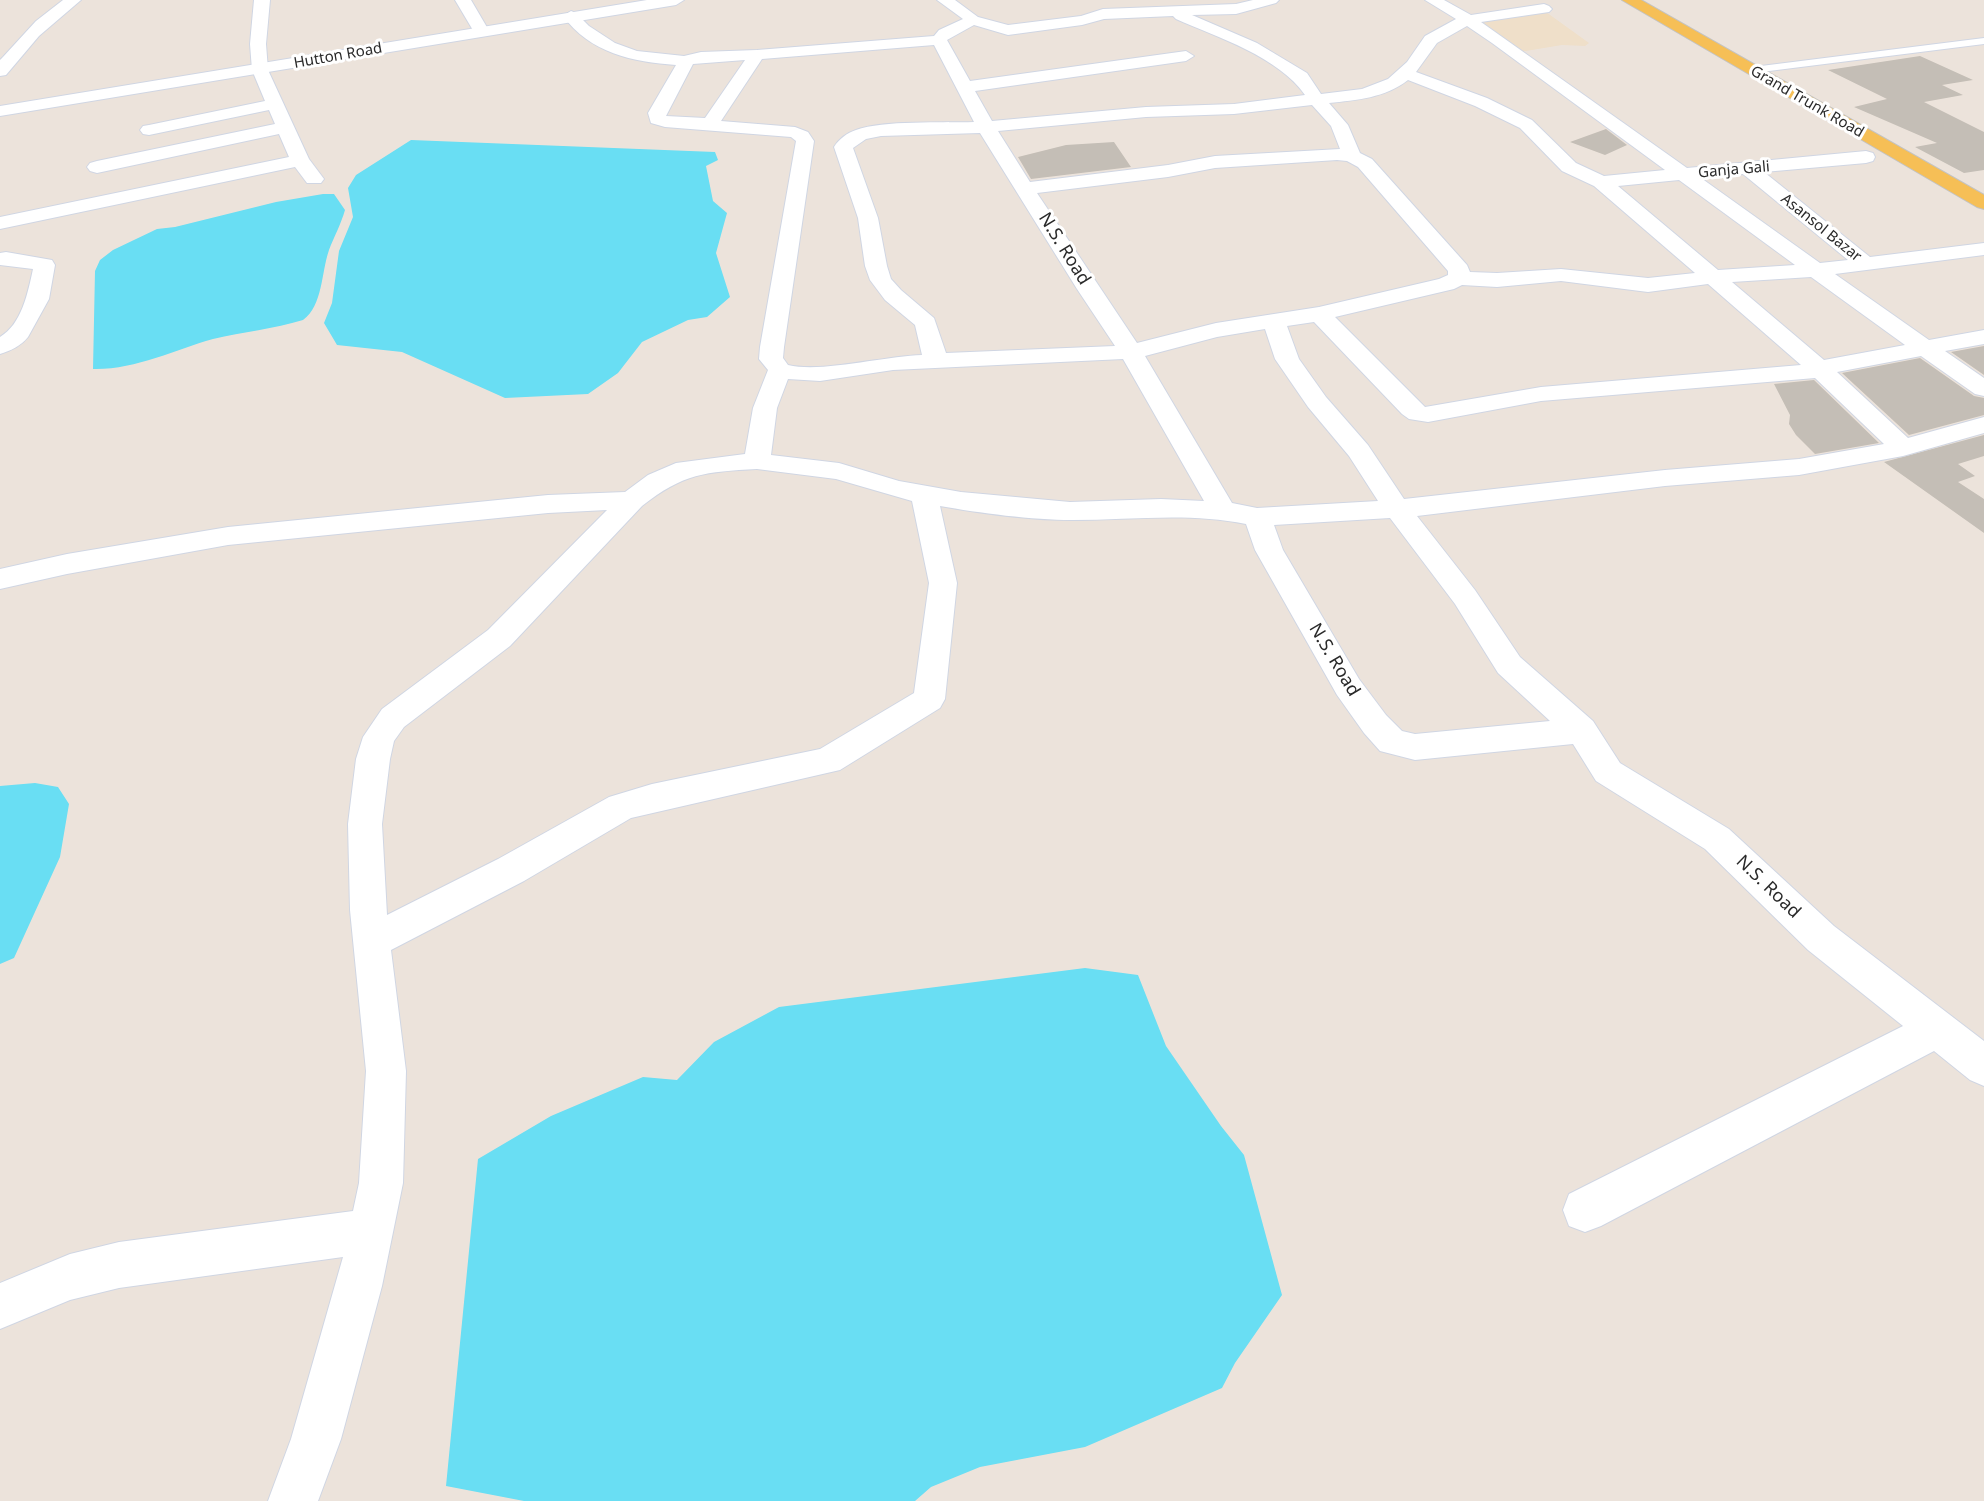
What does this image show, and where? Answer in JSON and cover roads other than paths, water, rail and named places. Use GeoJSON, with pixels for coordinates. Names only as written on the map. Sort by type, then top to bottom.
{"type":"FeatureCollection","features":[{"type":"Feature","properties":{"kind":"main road","name":"Grand Trunk Road"},"geometry":{"type":"LineString","coordinates":[[1630,0],[1984,203]]}},
{"type":"Feature","properties":{"kind":"main road"},"geometry":{"type":"LineString","coordinates":[[1653,0],[1984,188]]}},
{"type":"Feature","properties":{"kind":"street"},"geometry":{"type":"LineString","coordinates":[[0,71],[24,39],[50,16],[73,0]]}},
{"type":"Feature","properties":{"kind":"street"},"geometry":{"type":"LineString","coordinates":[[261,0],[258,27],[260,70],[300,160],[314,179]]}},
{"type":"Feature","properties":{"kind":"street"},"geometry":{"type":"LineString","coordinates":[[463,0],[480,29]]}},
{"type":"Feature","properties":{"kind":"street","name":"Hutton Road"},"geometry":{"type":"LineString","coordinates":[[0,111],[260,70],[480,29],[676,0]]}},
{"type":"Feature","properties":{"kind":"street"},"geometry":{"type":"LineString","coordinates":[[945,0],[967,13],[971,20]]}},
{"type":"Feature","properties":{"kind":"street"},"geometry":{"type":"LineString","coordinates":[[1271,0],[1236,9],[1103,14],[1082,20],[1008,30],[971,20],[944,32],[939,40],[692,58],[687,62],[657,113],[657,119],[665,122],[795,132],[805,141],[771,359],[780,370],[796,374],[820,374],[893,363],[1131,351],[1216,330],[1319,314],[1446,284],[1458,278],[1497,280],[1561,275],[1648,285],[1818,270],[1984,249]]}},
{"type":"Feature","properties":{"kind":"street"},"geometry":{"type":"LineString","coordinates":[[1433,0],[1467,19],[1984,389]]}},
{"type":"Feature","properties":{"kind":"street"},"geometry":{"type":"LineString","coordinates":[[936,362],[926,323],[893,295],[881,280],[876,266],[868,218],[844,157],[843,147],[852,139],[881,131],[986,127],[1146,112],[1234,109],[1381,90],[1406,74],[1419,58],[1426,43],[1467,19],[1544,9]]}},
{"type":"Feature","properties":{"kind":"street"},"geometry":{"type":"LineString","coordinates":[[1171,12],[1251,46],[1301,77],[1339,125],[1352,156]]}},
{"type":"Feature","properties":{"kind":"street"},"geometry":{"type":"LineString","coordinates":[[571,16],[589,36],[620,51],[687,62]]}},
{"type":"Feature","properties":{"kind":"street","name":"N.S. Road"},"geometry":{"type":"LineString","coordinates":[[939,40],[986,127],[1088,289],[1131,351],[1223,510]]}},
{"type":"Feature","properties":{"kind":"street"},"geometry":{"type":"LineString","coordinates":[[710,124],[757,55]]}},
{"type":"Feature","properties":{"kind":"street"},"geometry":{"type":"LineString","coordinates":[[965,87],[1186,56]]}},
{"type":"Feature","properties":{"kind":"street"},"geometry":{"type":"LineString","coordinates":[[1406,74],[1509,114],[1537,133],[1569,167],[1601,182],[1821,370],[1903,448]]}},
{"type":"Feature","properties":{"kind":"street"},"geometry":{"type":"LineString","coordinates":[[148,130],[274,105]]}},
{"type":"Feature","properties":{"kind":"street"},"geometry":{"type":"LineString","coordinates":[[97,166],[285,128]]}},
{"type":"Feature","properties":{"kind":"street"},"geometry":{"type":"LineString","coordinates":[[1026,188],[1168,171],[1215,162],[1337,154],[1352,156],[1365,163],[1443,250],[1460,270],[1458,278]]}},
{"type":"Feature","properties":{"kind":"street","name":"Ganja Gali"},"geometry":{"type":"LineString","coordinates":[[1601,182],[1866,157]]}},
{"type":"Feature","properties":{"kind":"street"},"geometry":{"type":"LineString","coordinates":[[0,223],[300,160]]}},
{"type":"Feature","properties":{"kind":"street","name":"Asansol Bazar"},"geometry":{"type":"LineString","coordinates":[[1747,168],[1866,264]]}},
{"type":"Feature","properties":{"kind":"street"},"geometry":{"type":"LineString","coordinates":[[0,259],[6,258],[44,265],[38,299],[16,337],[0,347]]}},
{"type":"Feature","properties":{"kind":"street"},"geometry":{"type":"LineString","coordinates":[[1319,314],[1411,409],[1418,414],[1428,415],[1538,394],[1679,380],[1766,377],[1821,370],[1984,337]]}},
{"type":"Feature","properties":{"kind":"street"},"geometry":{"type":"LineString","coordinates":[[1274,322],[1287,359],[1317,402],[1359,452],[1397,509],[1465,597],[1509,665],[1582,730]]}},
{"type":"Feature","properties":{"kind":"street"},"geometry":{"type":"LineString","coordinates":[[757,461],[765,408],[780,370]]}},
{"type":"Feature","properties":{"kind":"street"},"geometry":{"type":"LineString","coordinates":[[293,1501],[316,1439],[359,1286],[381,1183],[386,1071],[368,910],[365,824],[373,759],[379,737],[393,718],[499,638],[632,500],[657,481],[685,469],[757,461],[839,471],[896,489],[961,501],[1070,511],[1161,508],[1223,510],[1257,517],[1397,509],[1665,478],[1798,467],[1903,448],[1984,425]]}},
{"type":"Feature","properties":{"kind":"street"},"geometry":{"type":"LineString","coordinates":[[372,941],[511,870],[621,807],[652,798],[828,761],[929,699],[943,583],[924,494]]}},
{"type":"Feature","properties":{"kind":"street"},"geometry":{"type":"LineString","coordinates":[[0,579],[67,564],[228,536],[548,504],[632,500]]}},
{"type":"Feature","properties":{"kind":"street","name":"N.S. Road"},"geometry":{"type":"LineString","coordinates":[[1257,517],[1269,550],[1348,687],[1375,724],[1392,742],[1415,747],[1582,730],[1608,772],[1717,839],[1821,938],[1984,1066]]}},
{"type":"Feature","properties":{"kind":"street"},"geometry":{"type":"LineString","coordinates":[[1585,1210],[1937,1029]]}},
{"type":"Feature","properties":{"kind":"street"},"geometry":{"type":"LineString","coordinates":[[0,1306],[70,1277],[119,1265],[370,1231]]}},
{"type":"Feature","properties":{"kind":"lane"},"geometry":{"type":"LineString","coordinates":[[1753,70],[1984,41]]}},
{"type":"Feature","properties":{"kind":"water"},"geometry":{"type":"Polygon","coordinates":[[[411,140],[715,152],[718,160],[706,166],[713,201],[727,213],[716,253],[730,297],[707,317],[688,320],[642,342],[618,373],[588,394],[505,398],[402,352],[337,345],[324,323],[332,303],[339,251],[353,217],[348,188],[356,175],[411,140]]]}},
{"type":"Feature","properties":{"kind":"water"},"geometry":{"type":"Polygon","coordinates":[[[334,194],[345,210],[326,259],[318,297],[310,314],[303,320],[213,339],[139,363],[93,369],[95,271],[100,260],[113,250],[157,229],[175,227],[276,202],[334,194]]]}},
{"type":"Feature","properties":{"kind":"water"},"geometry":{"type":"Polygon","coordinates":[[[35,783],[58,787],[69,804],[60,857],[14,958],[0,964],[0,786],[35,783]]]}},
{"type":"Feature","properties":{"kind":"water"},"geometry":{"type":"Polygon","coordinates":[[[1085,968],[1138,975],[1166,1046],[1221,1126],[1244,1155],[1282,1295],[1235,1363],[1222,1388],[1085,1447],[980,1467],[931,1487],[915,1501],[524,1501],[446,1486],[478,1159],[551,1116],[643,1077],[677,1080],[714,1042],[779,1007],[1085,968]]]}}]}
